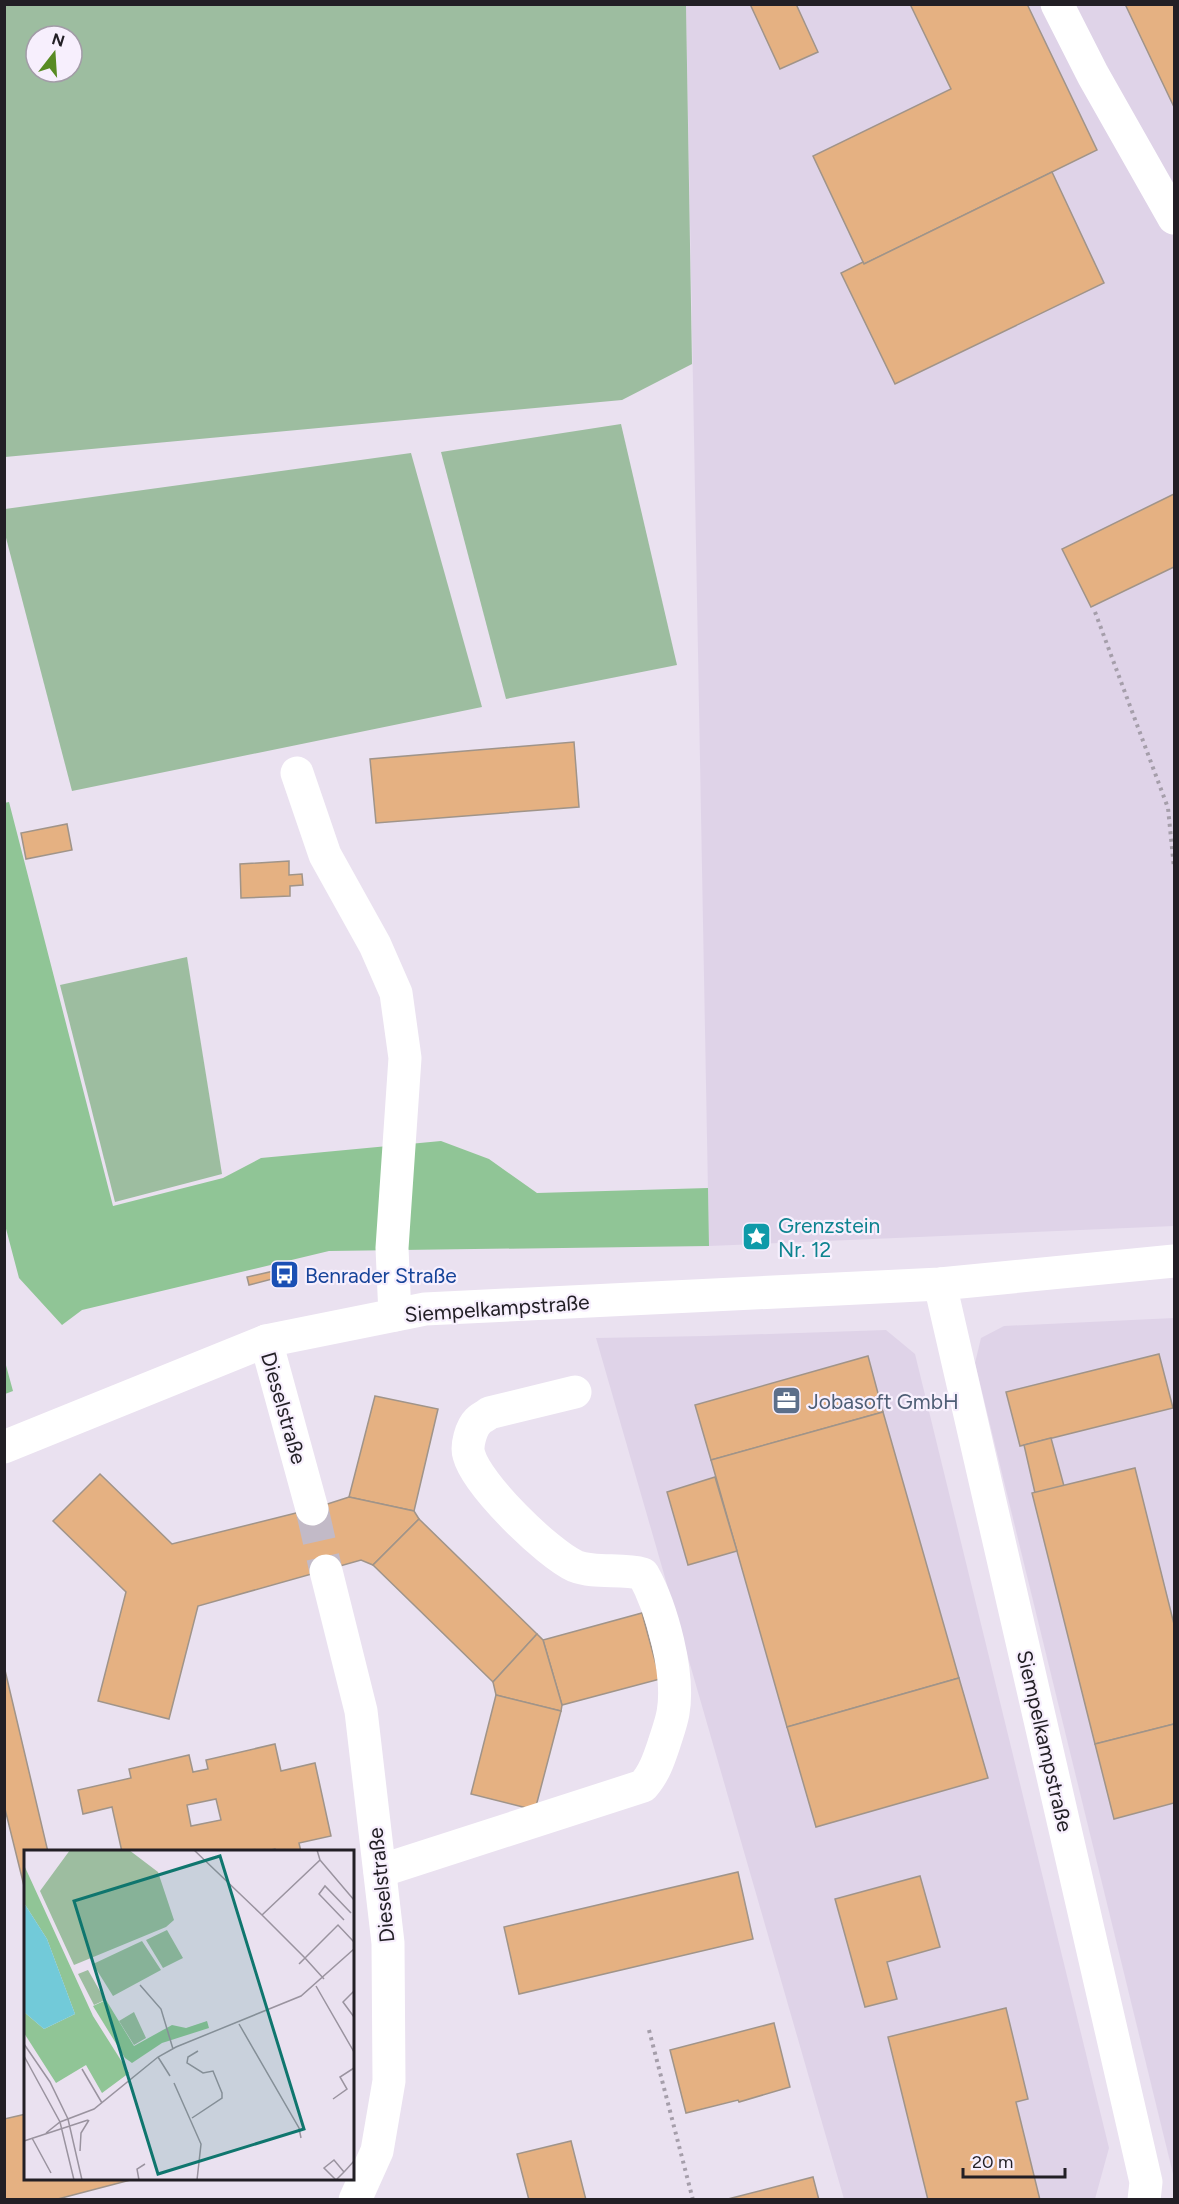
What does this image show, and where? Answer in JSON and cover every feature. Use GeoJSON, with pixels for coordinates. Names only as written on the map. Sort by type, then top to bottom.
{"type":"FeatureCollection","features":[{"type":"Feature","properties":{"kind":"street"},"geometry":{"type":"LineString","coordinates":[[1057,4],[1093,75],[1174,218]]}},
{"type":"Feature","properties":{"kind":"street"},"geometry":{"type":"LineString","coordinates":[[297,773],[325,855],[375,945],[396,993],[405,1058],[392,1248],[395,1315]]}},
{"type":"Feature","properties":{"kind":"street","name":"Siempelkampstraße"},"geometry":{"type":"LineString","coordinates":[[4,1447],[266,1341],[425,1309],[940,1284],[1174,1262]]}},
{"type":"Feature","properties":{"kind":"street","name":"Siempelkampstraße"},"geometry":{"type":"LineString","coordinates":[[940,1284],[1146,2182],[1144,2199]]}},
{"type":"Feature","properties":{"kind":"street","name":"Dieselstraße"},"geometry":{"type":"LineString","coordinates":[[266,1341],[312,1509]]}},
{"type":"Feature","properties":{"kind":"street"},"geometry":{"type":"LineString","coordinates":[[380,1871],[643,1786],[653,1773],[662,1751],[673,1712],[673,1670],[666,1634],[643,1574],[578,1567],[562,1558],[512,1514],[482,1481],[468,1453],[471,1434],[478,1420],[489,1413],[575,1392]]}},
{"type":"Feature","properties":{"kind":"street","name":"Dieselstraße"},"geometry":{"type":"LineString","coordinates":[[326,1571],[361,1712],[388,1943],[388,2081],[377,2151],[355,2199]]}},
{"type":"Feature","properties":{"kind":"path"},"geometry":{"type":"LineString","coordinates":[[1095,612],[1167,808],[1174,868]]}},
{"type":"Feature","properties":{"kind":"path"},"geometry":{"type":"LineString","coordinates":[[649,2030],[693,2199]]}},
{"type":"Feature","properties":{"kind":"shaded area"},"geometry":{"type":"Polygon","coordinates":[[[686,5],[1174,5],[1174,1226],[709,1246],[686,5]]]}},
{"type":"Feature","properties":{"kind":"shaded area"},"geometry":{"type":"Polygon","coordinates":[[[1174,1318],[1174,2178],[975,1363],[981,1338],[1004,1326],[1174,1318]]]}},
{"type":"Feature","properties":{"kind":"shaded area"},"geometry":{"type":"Polygon","coordinates":[[[886,1330],[915,1354],[1109,2148],[1095,2199],[844,2199],[596,1338],[886,1330]]]}},
{"type":"Feature","properties":{"kind":"green space"},"geometry":{"type":"Polygon","coordinates":[[[5,4],[686,5],[692,364],[622,400],[5,457],[5,4]]]}},
{"type":"Feature","properties":{"kind":"green space"},"geometry":{"type":"Polygon","coordinates":[[[621,424],[677,665],[506,699],[441,452],[621,424]]]}},
{"type":"Feature","properties":{"kind":"green space"},"geometry":{"type":"Polygon","coordinates":[[[411,453],[482,707],[72,791],[5,534],[5,509],[411,453]]]}},
{"type":"Feature","properties":{"kind":"green space"},"geometry":{"type":"Polygon","coordinates":[[[9,802],[113,1206],[223,1178],[261,1158],[441,1141],[489,1159],[537,1193],[708,1188],[709,1246],[329,1251],[82,1310],[62,1325],[19,1278],[5,1225],[4,803],[9,802]]]}},
{"type":"Feature","properties":{"kind":"green space"},"geometry":{"type":"Polygon","coordinates":[[[187,957],[222,1174],[115,1202],[60,985],[187,957]]]}},
{"type":"Feature","properties":{"kind":"green space"},"geometry":{"type":"Polygon","coordinates":[[[4,1358],[13,1391],[5,1394],[4,1394],[4,1358]]]}},
{"type":"Feature","properties":{"kind":"building"},"geometry":{"type":"Polygon","coordinates":[[[750,4],[796,4],[818,52],[780,69],[750,4]]]}},
{"type":"Feature","properties":{"kind":"building"},"geometry":{"type":"Polygon","coordinates":[[[910,4],[1027,4],[1097,150],[864,264],[813,156],[951,89],[910,4]]]}},
{"type":"Feature","properties":{"kind":"building"},"geometry":{"type":"Polygon","coordinates":[[[1125,4],[1174,4],[1174,107],[1125,4]]]}},
{"type":"Feature","properties":{"kind":"building"},"geometry":{"type":"Polygon","coordinates":[[[1052,172],[1104,283],[895,384],[841,273],[863,262],[864,264],[1052,172]]]}},
{"type":"Feature","properties":{"kind":"building"},"geometry":{"type":"Polygon","coordinates":[[[1174,494],[1174,567],[1091,607],[1062,549],[1174,494]]]}},
{"type":"Feature","properties":{"kind":"building"},"geometry":{"type":"Polygon","coordinates":[[[574,742],[579,807],[376,823],[370,759],[574,742]]]}},
{"type":"Feature","properties":{"kind":"building"},"geometry":{"type":"Polygon","coordinates":[[[67,824],[72,850],[26,859],[21,833],[67,824]]]}},
{"type":"Feature","properties":{"kind":"building"},"geometry":{"type":"Polygon","coordinates":[[[289,861],[289,875],[302,874],[303,885],[290,886],[290,896],[241,898],[240,864],[289,861]]]}},
{"type":"Feature","properties":{"kind":"building"},"geometry":{"type":"Polygon","coordinates":[[[274,1271],[276,1278],[249,1285],[247,1277],[274,1271]]]}},
{"type":"Feature","properties":{"kind":"building"},"geometry":{"type":"Polygon","coordinates":[[[1159,1354],[1173,1408],[1020,1446],[1006,1392],[1159,1354]]]}},
{"type":"Feature","properties":{"kind":"building"},"geometry":{"type":"Polygon","coordinates":[[[868,1356],[883,1412],[711,1460],[695,1405],[868,1356]]]}},
{"type":"Feature","properties":{"kind":"building"},"geometry":{"type":"Polygon","coordinates":[[[375,1396],[438,1409],[414,1511],[349,1497],[375,1396]]]}},
{"type":"Feature","properties":{"kind":"building"},"geometry":{"type":"Polygon","coordinates":[[[883,1412],[959,1678],[787,1727],[711,1460],[883,1412]]]}},
{"type":"Feature","properties":{"kind":"building"},"geometry":{"type":"Polygon","coordinates":[[[1051,1438],[1064,1486],[1035,1493],[1024,1445],[1051,1438]]]}},
{"type":"Feature","properties":{"kind":"building"},"geometry":{"type":"Polygon","coordinates":[[[1135,1468],[1174,1624],[1174,1724],[1095,1744],[1032,1493],[1135,1468]]]}},
{"type":"Feature","properties":{"kind":"building"},"geometry":{"type":"Polygon","coordinates":[[[100,1474],[172,1544],[312,1509],[349,1497],[414,1511],[419,1519],[373,1565],[361,1560],[198,1606],[169,1719],[98,1701],[126,1592],[53,1521],[100,1474]]]}},
{"type":"Feature","properties":{"kind":"building"},"geometry":{"type":"Polygon","coordinates":[[[715,1477],[737,1551],[688,1565],[667,1492],[715,1477]]]}},
{"type":"Feature","properties":{"kind":"building"},"geometry":{"type":"Polygon","coordinates":[[[419,1519],[537,1634],[493,1682],[373,1565],[419,1519]]]}},
{"type":"Feature","properties":{"kind":"building"},"geometry":{"type":"Polygon","coordinates":[[[642,1613],[660,1679],[562,1705],[543,1640],[642,1613]]]}},
{"type":"Feature","properties":{"kind":"building"},"geometry":{"type":"Polygon","coordinates":[[[537,1634],[543,1640],[562,1705],[561,1711],[496,1695],[493,1682],[537,1634]]]}},
{"type":"Feature","properties":{"kind":"building"},"geometry":{"type":"Polygon","coordinates":[[[4,1666],[48,1850],[24,1850],[24,1886],[4,1805],[4,1666]]]}},
{"type":"Feature","properties":{"kind":"building"},"geometry":{"type":"Polygon","coordinates":[[[959,1678],[988,1778],[816,1827],[787,1727],[959,1678]]]}},
{"type":"Feature","properties":{"kind":"building"},"geometry":{"type":"Polygon","coordinates":[[[496,1695],[561,1711],[535,1810],[471,1794],[496,1695]]]}},
{"type":"Feature","properties":{"kind":"building"},"geometry":{"type":"Polygon","coordinates":[[[1174,1724],[1174,1803],[1114,1819],[1095,1744],[1174,1724]]]}},
{"type":"Feature","properties":{"kind":"building"},"geometry":{"type":"Polygon","coordinates":[[[275,1744],[281,1771],[315,1763],[331,1836],[299,1843],[301,1850],[122,1850],[112,1807],[83,1814],[78,1790],[131,1778],[129,1769],[189,1755],[193,1772],[208,1769],[206,1760],[275,1744]],[[216,1799],[187,1805],[191,1826],[221,1820],[216,1799]]]}},
{"type":"Feature","properties":{"kind":"building"},"geometry":{"type":"Polygon","coordinates":[[[738,1872],[753,1939],[519,1994],[504,1927],[738,1872]]]}},
{"type":"Feature","properties":{"kind":"building"},"geometry":{"type":"Polygon","coordinates":[[[920,1876],[940,1947],[887,1962],[897,1999],[865,2007],[835,1899],[920,1876]]]}},
{"type":"Feature","properties":{"kind":"building"},"geometry":{"type":"Polygon","coordinates":[[[1006,2008],[1028,2099],[1016,2102],[1040,2200],[928,2200],[888,2037],[1006,2008]]]}},
{"type":"Feature","properties":{"kind":"building"},"geometry":{"type":"Polygon","coordinates":[[[774,2023],[790,2087],[739,2102],[738,2100],[686,2113],[670,2050],[774,2023]]]}},
{"type":"Feature","properties":{"kind":"building"},"geometry":{"type":"Polygon","coordinates":[[[24,2114],[24,2180],[130,2180],[54,2200],[4,2200],[4,2119],[24,2114]]]}},
{"type":"Feature","properties":{"kind":"building"},"geometry":{"type":"Polygon","coordinates":[[[571,2141],[586,2200],[529,2200],[517,2154],[571,2141]]]}},
{"type":"Feature","properties":{"kind":"building"},"geometry":{"type":"Polygon","coordinates":[[[813,2177],[819,2200],[724,2200],[813,2177]]]}},
{"type":"Feature","properties":{"kind":"tunnel"},"geometry":{"type":"LineString","coordinates":[[312,1509],[326,1571]]}},
{"type":"Feature","properties":{"kind":"place","name":"Grenzstein Nr. 12"},"geometry":{"type":"Point","coordinates":[757,1237]}},
{"type":"Feature","properties":{"kind":"place","name":"Benrader Straße"},"geometry":{"type":"Point","coordinates":[284,1275]}},
{"type":"Feature","properties":{"kind":"place","name":"Jobasoft GmbH"},"geometry":{"type":"Point","coordinates":[787,1401]}}]}
